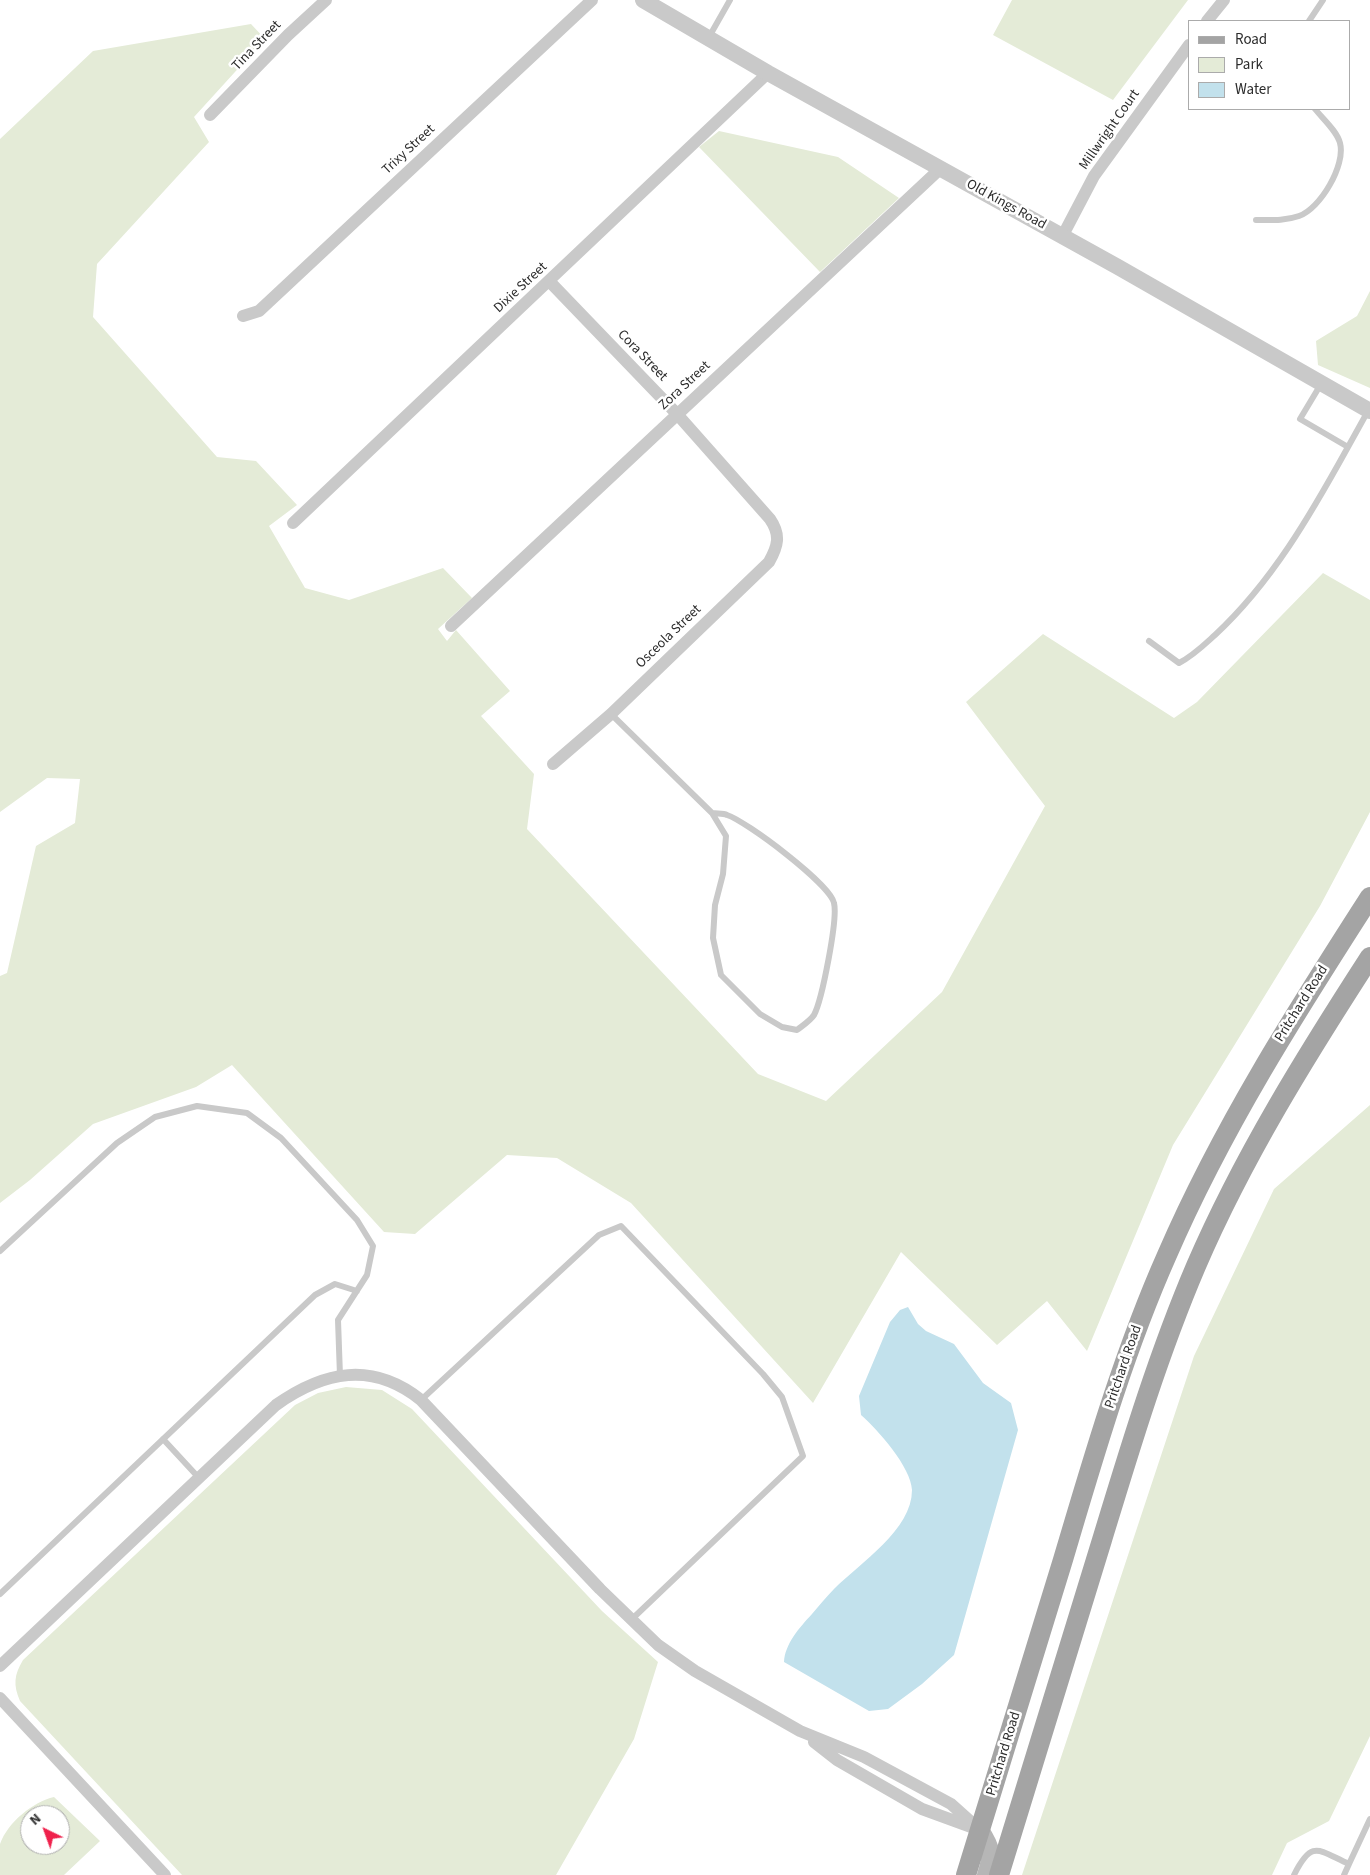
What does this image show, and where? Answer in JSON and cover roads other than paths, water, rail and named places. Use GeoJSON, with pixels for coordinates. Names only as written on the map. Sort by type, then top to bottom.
{"type":"FeatureCollection","features":[{"type":"Feature","properties":{"kind":"main road","name":"Pritchard Road"},"geometry":{"type":"LineString","coordinates":[[966,1875],[1095,1452],[1136,1332],[1167,1254],[1221,1144],[1264,1064],[1370,897]]}},
{"type":"Feature","properties":{"kind":"main road"},"geometry":{"type":"LineString","coordinates":[[999,1875],[1125,1465],[1166,1342],[1196,1265],[1246,1162],[1290,1085],[1370,957]]}},
{"type":"Feature","properties":{"kind":"main road"},"geometry":{"type":"LineString","coordinates":[[980,1830],[988,1842],[992,1857],[986,1875]]}},
{"type":"Feature","properties":{"kind":"street","name":"Tina Street"},"geometry":{"type":"LineString","coordinates":[[210,115],[288,35],[326,0]]}},
{"type":"Feature","properties":{"kind":"street","name":"Trixy Street"},"geometry":{"type":"LineString","coordinates":[[243,316],[259,310],[592,0]]}},
{"type":"Feature","properties":{"kind":"street","name":"Old Kings Road"},"geometry":{"type":"LineString","coordinates":[[643,0],[768,73],[1062,236],[1369,410]]}},
{"type":"Feature","properties":{"kind":"street"},"geometry":{"type":"LineString","coordinates":[[1208,20],[1224,0]]}},
{"type":"Feature","properties":{"kind":"street","name":"Millwright Court"},"geometry":{"type":"LineString","coordinates":[[1062,236],[1094,176],[1188,46]]}},
{"type":"Feature","properties":{"kind":"street","name":"Dixie Street"},"geometry":{"type":"LineString","coordinates":[[293,523],[550,282],[768,73]]}},
{"type":"Feature","properties":{"kind":"street","name":"Zora Street"},"geometry":{"type":"LineString","coordinates":[[451,626],[940,168]]}},
{"type":"Feature","properties":{"kind":"street","name":"Cora Street"},"geometry":{"type":"LineString","coordinates":[[550,282],[677,414],[770,519]]}},
{"type":"Feature","properties":{"kind":"street","name":"Osceola Street"},"geometry":{"type":"LineString","coordinates":[[553,764],[611,714],[769,562],[776,550],[779,536],[770,519]]}},
{"type":"Feature","properties":{"kind":"street"},"geometry":{"type":"LineString","coordinates":[[0,1666],[276,1405],[298,1389],[320,1380],[340,1376],[364,1375],[387,1380],[408,1389],[422,1400],[630,1621],[658,1645],[695,1671],[800,1731],[838,1760],[922,1809],[980,1830]]}},
{"type":"Feature","properties":{"kind":"street"},"geometry":{"type":"LineString","coordinates":[[0,1698],[165,1875]]}},
{"type":"Feature","properties":{"kind":"street"},"geometry":{"type":"LineString","coordinates":[[800,1731],[864,1757],[951,1804],[980,1830]]}},
{"type":"Feature","properties":{"kind":"lane"},"geometry":{"type":"LineString","coordinates":[[709,37],[730,0]]}},
{"type":"Feature","properties":{"kind":"lane"},"geometry":{"type":"LineString","coordinates":[[1310,20],[1323,0]]}},
{"type":"Feature","properties":{"kind":"lane"},"geometry":{"type":"LineString","coordinates":[[1256,220],[1300,216],[1314,205],[1336,174],[1342,155],[1340,141],[1316,110]]}},
{"type":"Feature","properties":{"kind":"lane"},"geometry":{"type":"LineString","coordinates":[[1321,382],[1300,419],[1348,447]]}},
{"type":"Feature","properties":{"kind":"lane"},"geometry":{"type":"LineString","coordinates":[[1149,641],[1179,663],[1192,655],[1221,629],[1248,601],[1291,543],[1369,410]]}},
{"type":"Feature","properties":{"kind":"lane"},"geometry":{"type":"LineString","coordinates":[[611,714],[625,730],[712,814],[726,836],[724,874],[716,905],[713,938],[721,975],[760,1014],[782,1027],[797,1030],[814,1016],[823,986],[830,948],[834,904],[830,894],[796,860],[728,815],[712,814]]}},
{"type":"Feature","properties":{"kind":"lane"},"geometry":{"type":"LineString","coordinates":[[0,1251],[117,1143],[155,1117],[196,1106],[246,1113],[281,1138],[357,1220],[374,1246],[367,1275],[338,1320],[340,1376]]}},
{"type":"Feature","properties":{"kind":"lane"},"geometry":{"type":"LineString","coordinates":[[422,1400],[599,1235],[622,1226],[764,1374],[782,1397],[803,1456],[630,1621]]}},
{"type":"Feature","properties":{"kind":"lane"},"geometry":{"type":"LineString","coordinates":[[0,1594],[315,1295],[335,1284],[357,1291]]}},
{"type":"Feature","properties":{"kind":"lane"},"geometry":{"type":"LineString","coordinates":[[164,1439],[199,1478]]}},
{"type":"Feature","properties":{"kind":"lane"},"geometry":{"type":"LineString","coordinates":[[1344,1875],[1370,1819]]}},
{"type":"Feature","properties":{"kind":"lane"},"geometry":{"type":"LineString","coordinates":[[1294,1875],[1303,1856],[1310,1851],[1319,1850],[1349,1864]]}},
{"type":"Feature","properties":{"kind":"water"},"geometry":{"type":"Polygon","coordinates":[[[908,1307],[918,1324],[926,1331],[954,1344],[983,1383],[1011,1403],[1018,1430],[954,1655],[922,1684],[888,1709],[869,1711],[784,1662],[787,1649],[798,1631],[825,1598],[883,1545],[903,1519],[910,1505],[912,1490],[906,1471],[884,1439],[861,1415],[859,1396],[890,1322],[900,1310],[908,1307]]]}}]}
